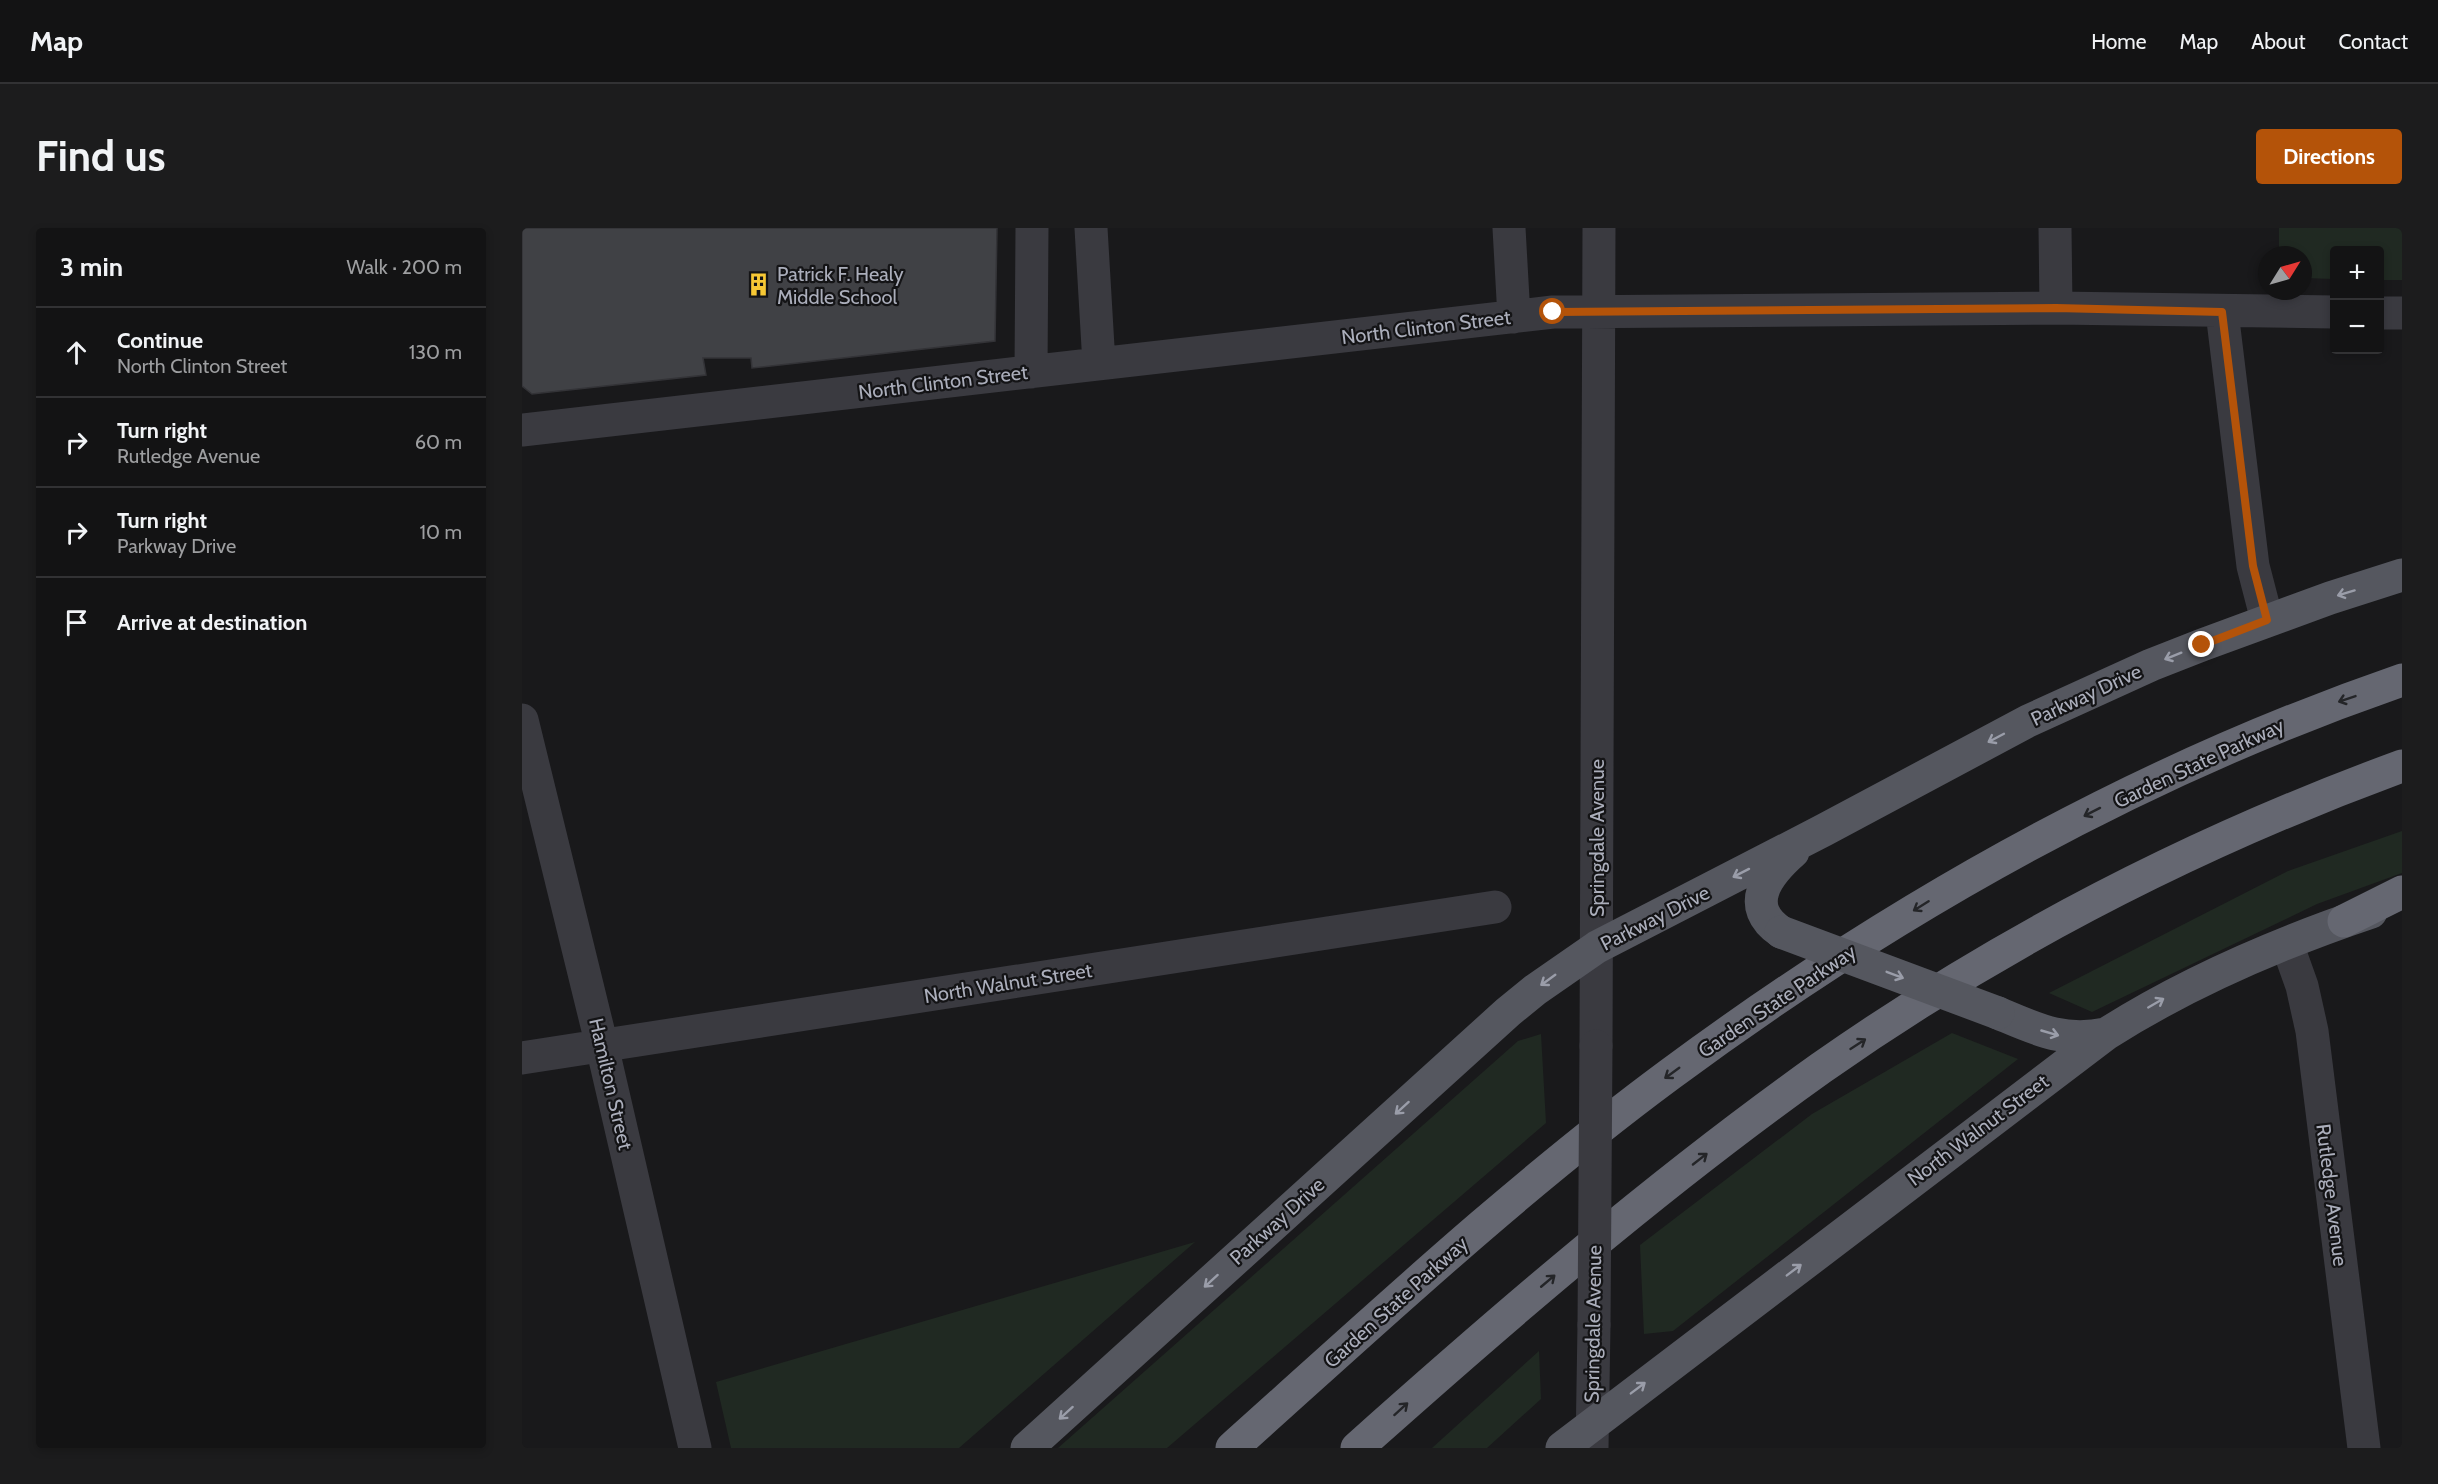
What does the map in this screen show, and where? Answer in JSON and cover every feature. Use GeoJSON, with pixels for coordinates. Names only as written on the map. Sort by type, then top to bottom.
{"type":"FeatureCollection","features":[{"type":"Feature","properties":{"kind":"highway","name":"Garden State Parkway"},"geometry":{"type":"LineString","coordinates":[[1232,1448],[1515,1197],[1667,1076],[1772,1002],[1932,899],[2156,779],[2288,722],[2402,680]]}},
{"type":"Feature","properties":{"kind":"highway"},"geometry":{"type":"LineString","coordinates":[[1358,1448],[1483,1336],[1633,1211],[1823,1067],[1925,1000],[2086,906],[2200,850],[2293,809],[2402,766]]}},
{"type":"Feature","properties":{"kind":"highway"},"geometry":{"type":"LineString","coordinates":[[2344,921],[2402,892]]}},
{"type":"Feature","properties":{"kind":"main road","name":"Parkway Drive"},"geometry":{"type":"LineString","coordinates":[[1027,1448],[1508,1012],[1534,990],[1597,947],[2028,721],[2151,665],[2267,620],[2402,575]]}},
{"type":"Feature","properties":{"kind":"main road"},"geometry":{"type":"LineString","coordinates":[[1824,830],[1784,860],[1765,884],[1761,897],[1762,907],[1772,926],[1781,932],[2046,1033],[2076,1038],[2106,1034]]}},
{"type":"Feature","properties":{"kind":"main road","name":"North Walnut Street"},"geometry":{"type":"LineString","coordinates":[[1592,1436],[2106,1034],[2136,1014],[2200,980],[2286,944],[2344,921],[2402,903]]}},
{"type":"Feature","properties":{"kind":"main road"},"geometry":{"type":"LineString","coordinates":[[1562,1448],[1592,1436]]}},
{"type":"Feature","properties":{"kind":"street"},"geometry":{"type":"LineString","coordinates":[[1031,372],[1032,228]]}},
{"type":"Feature","properties":{"kind":"street"},"geometry":{"type":"LineString","coordinates":[[1091,228],[1099,364]]}},
{"type":"Feature","properties":{"kind":"street"},"geometry":{"type":"LineString","coordinates":[[1509,228],[1514,317]]}},
{"type":"Feature","properties":{"kind":"street","name":"Springdale Avenue"},"geometry":{"type":"LineString","coordinates":[[1592,1436],[1597,947],[1599,228]]}},
{"type":"Feature","properties":{"kind":"street"},"geometry":{"type":"LineString","coordinates":[[2055,228],[2056,308]]}},
{"type":"Feature","properties":{"kind":"street","name":"North Clinton Street"},"geometry":{"type":"LineString","coordinates":[[522,430],[1553,312],[2056,308],[2330,312]]}},
{"type":"Feature","properties":{"kind":"street"},"geometry":{"type":"LineString","coordinates":[[2222,312],[2253,566],[2267,620]]}},
{"type":"Feature","properties":{"kind":"street"},"geometry":{"type":"LineString","coordinates":[[2384,313],[2402,313]]}},
{"type":"Feature","properties":{"kind":"street","name":"Hamilton Street"},"geometry":{"type":"LineString","coordinates":[[522,720],[602,1046],[695,1448]]}},
{"type":"Feature","properties":{"kind":"street","name":"North Walnut Street"},"geometry":{"type":"LineString","coordinates":[[522,1058],[1495,907]]}},
{"type":"Feature","properties":{"kind":"street","name":"Rutledge Avenue"},"geometry":{"type":"LineString","coordinates":[[2286,944],[2302,986],[2312,1031],[2364,1448]]}},
{"type":"Feature","properties":{"kind":"shaded area"},"geometry":{"type":"Polygon","coordinates":[[[2279,228],[2402,228],[2402,280],[2384,280],[2384,246],[2330,246],[2330,279],[2312,278],[2312,246],[2279,246],[2279,228]]]}},
{"type":"Feature","properties":{"kind":"shaded area"},"geometry":{"type":"Polygon","coordinates":[[[2402,831],[2402,873],[2317,904],[2092,1012],[2049,993],[2288,871],[2402,831]]]}},
{"type":"Feature","properties":{"kind":"shaded area"},"geometry":{"type":"Polygon","coordinates":[[[1952,1033],[2018,1059],[1673,1331],[1644,1334],[1640,1245],[1812,1114],[1952,1033]]]}},
{"type":"Feature","properties":{"kind":"shaded area"},"geometry":{"type":"Polygon","coordinates":[[[1541,1034],[1546,1123],[1167,1448],[1058,1448],[1518,1041],[1541,1034]]]}},
{"type":"Feature","properties":{"kind":"shaded area"},"geometry":{"type":"Polygon","coordinates":[[[1195,1242],[959,1448],[731,1448],[716,1382],[1195,1242]]]}},
{"type":"Feature","properties":{"kind":"shaded area"},"geometry":{"type":"Polygon","coordinates":[[[1539,1351],[1541,1399],[1487,1448],[1432,1448],[1539,1351]]]}},
{"type":"Feature","properties":{"kind":"building","name":"Patrick F. Healy Middle School"},"geometry":{"type":"Polygon","coordinates":[[[522,228],[997,228],[995,341],[752,368],[751,358],[703,358],[706,375],[532,394],[522,386],[522,228]]]}},
{"type":"Feature","properties":{"kind":"place","name":"Patrick F. Healy Middle School"},"geometry":{"type":"Point","coordinates":[759,285]}},
{"type":"Feature","properties":{"kind":"route"},"geometry":{"type":"LineString","coordinates":[[1553,312],[2056,308],[2222,312],[2253,566],[2256,585],[2267,620],[2202,645]]}}]}
